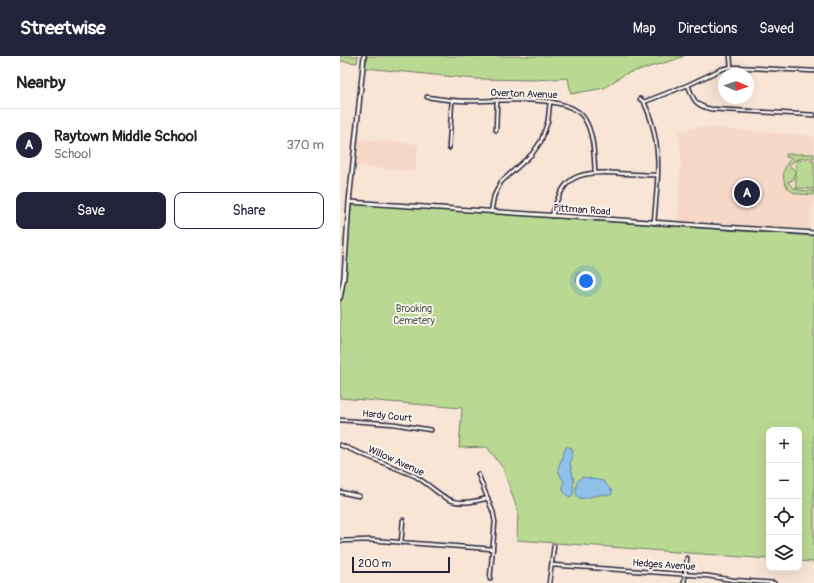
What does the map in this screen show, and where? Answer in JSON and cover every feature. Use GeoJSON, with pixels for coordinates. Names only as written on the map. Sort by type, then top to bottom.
{"type":"FeatureCollection","features":[{"type":"Feature","properties":{"kind":"street"},"geometry":{"type":"LineString","coordinates":[[340,298],[364,56]]}},
{"type":"Feature","properties":{"kind":"street"},"geometry":{"type":"LineString","coordinates":[[730,56],[731,67]]}},
{"type":"Feature","properties":{"kind":"street"},"geometry":{"type":"LineString","coordinates":[[644,102],[688,85],[722,69],[731,67],[814,72]]}},
{"type":"Feature","properties":{"kind":"street"},"geometry":{"type":"LineString","coordinates":[[688,85],[695,102],[703,108],[814,116]]}},
{"type":"Feature","properties":{"kind":"street","name":"Overton Avenue"},"geometry":{"type":"LineString","coordinates":[[427,97],[452,100],[550,101],[572,107],[585,118],[588,126],[592,143],[595,172]]}},
{"type":"Feature","properties":{"kind":"street"},"geometry":{"type":"LineString","coordinates":[[640,99],[644,102],[656,138],[658,156],[654,223]]}},
{"type":"Feature","properties":{"kind":"street"},"geometry":{"type":"LineString","coordinates":[[449,148],[452,100]]}},
{"type":"Feature","properties":{"kind":"street"},"geometry":{"type":"LineString","coordinates":[[496,130],[497,101]]}},
{"type":"Feature","properties":{"kind":"street"},"geometry":{"type":"LineString","coordinates":[[490,212],[494,196],[501,182],[532,154],[541,141],[548,121],[550,101]]}},
{"type":"Feature","properties":{"kind":"street"},"geometry":{"type":"LineString","coordinates":[[552,216],[557,198],[567,183],[579,175],[595,172],[657,175]]}},
{"type":"Feature","properties":{"kind":"street","name":"Pittman Road"},"geometry":{"type":"LineString","coordinates":[[349,202],[814,233]]}},
{"type":"Feature","properties":{"kind":"street","name":"Hardy Court"},"geometry":{"type":"LineString","coordinates":[[340,420],[394,424],[432,430]]}},
{"type":"Feature","properties":{"kind":"street","name":"Willow Avenue"},"geometry":{"type":"LineString","coordinates":[[340,445],[415,476],[426,483],[442,497],[450,501],[468,503],[488,498]]}},
{"type":"Feature","properties":{"kind":"street"},"geometry":{"type":"LineString","coordinates":[[478,474],[493,512],[495,522],[490,579]]}},
{"type":"Feature","properties":{"kind":"street"},"geometry":{"type":"LineString","coordinates":[[340,492],[359,496]]}},
{"type":"Feature","properties":{"kind":"street"},"geometry":{"type":"LineString","coordinates":[[401,542],[403,520]]}},
{"type":"Feature","properties":{"kind":"street"},"geometry":{"type":"LineString","coordinates":[[340,541],[369,540],[493,549]]}},
{"type":"Feature","properties":{"kind":"street"},"geometry":{"type":"LineString","coordinates":[[549,583],[554,546]]}},
{"type":"Feature","properties":{"kind":"street"},"geometry":{"type":"LineString","coordinates":[[684,583],[687,558]]}},
{"type":"Feature","properties":{"kind":"street","name":"Hedges Avenue"},"geometry":{"type":"LineString","coordinates":[[552,565],[685,574],[774,583]]}},
{"type":"Feature","properties":{"kind":"shaded area"},"geometry":{"type":"Polygon","coordinates":[[[699,127],[814,136],[814,207],[811,207],[809,231],[805,229],[692,221],[677,223],[681,156],[679,131],[699,127]]]}},
{"type":"Feature","properties":{"kind":"shaded area"},"geometry":{"type":"Polygon","coordinates":[[[358,139],[418,144],[415,171],[356,166],[358,139]]]}},
{"type":"Feature","properties":{"kind":"green space"},"geometry":{"type":"Polygon","coordinates":[[[340,56],[358,56],[357,63],[340,61],[340,56]]]}},
{"type":"Feature","properties":{"kind":"green space"},"geometry":{"type":"Polygon","coordinates":[[[367,56],[684,56],[625,74],[604,88],[571,94],[568,78],[535,80],[476,79],[365,68],[367,56]]]}},
{"type":"Feature","properties":{"kind":"green space"},"geometry":{"type":"Polygon","coordinates":[[[786,154],[814,154],[814,158],[800,159],[791,163],[789,166],[795,170],[794,179],[788,182],[793,188],[803,191],[814,191],[814,195],[795,193],[786,186],[783,176],[784,171],[788,162],[792,158],[786,157],[786,154]]]}},
{"type":"Feature","properties":{"kind":"green space"},"geometry":{"type":"Polygon","coordinates":[[[796,160],[814,161],[814,189],[796,188],[796,160]]]}},
{"type":"Feature","properties":{"kind":"green space","name":"Brooking Cemetery"},"geometry":{"type":"Polygon","coordinates":[[[354,204],[814,236],[814,562],[802,561],[802,427],[766,427],[766,559],[517,540],[518,512],[503,468],[487,447],[459,448],[462,408],[340,398],[340,305],[344,292],[351,207],[354,204]]]}},
{"type":"Feature","properties":{"kind":"water"},"geometry":{"type":"Polygon","coordinates":[[[578,273],[580,273],[585,279],[583,284],[579,284],[576,281],[578,273]]]}},
{"type":"Feature","properties":{"kind":"water"},"geometry":{"type":"Polygon","coordinates":[[[566,447],[571,447],[573,451],[570,463],[574,481],[573,494],[571,497],[566,495],[563,491],[564,481],[558,468],[566,447]]]}},
{"type":"Feature","properties":{"kind":"water"},"geometry":{"type":"Polygon","coordinates":[[[583,477],[603,481],[612,491],[611,495],[580,498],[577,496],[576,487],[578,481],[583,477]]]}},
{"type":"Feature","properties":{"kind":"place","name":"Raytown Middle School"},"geometry":{"type":"Point","coordinates":[747,193]}}]}
